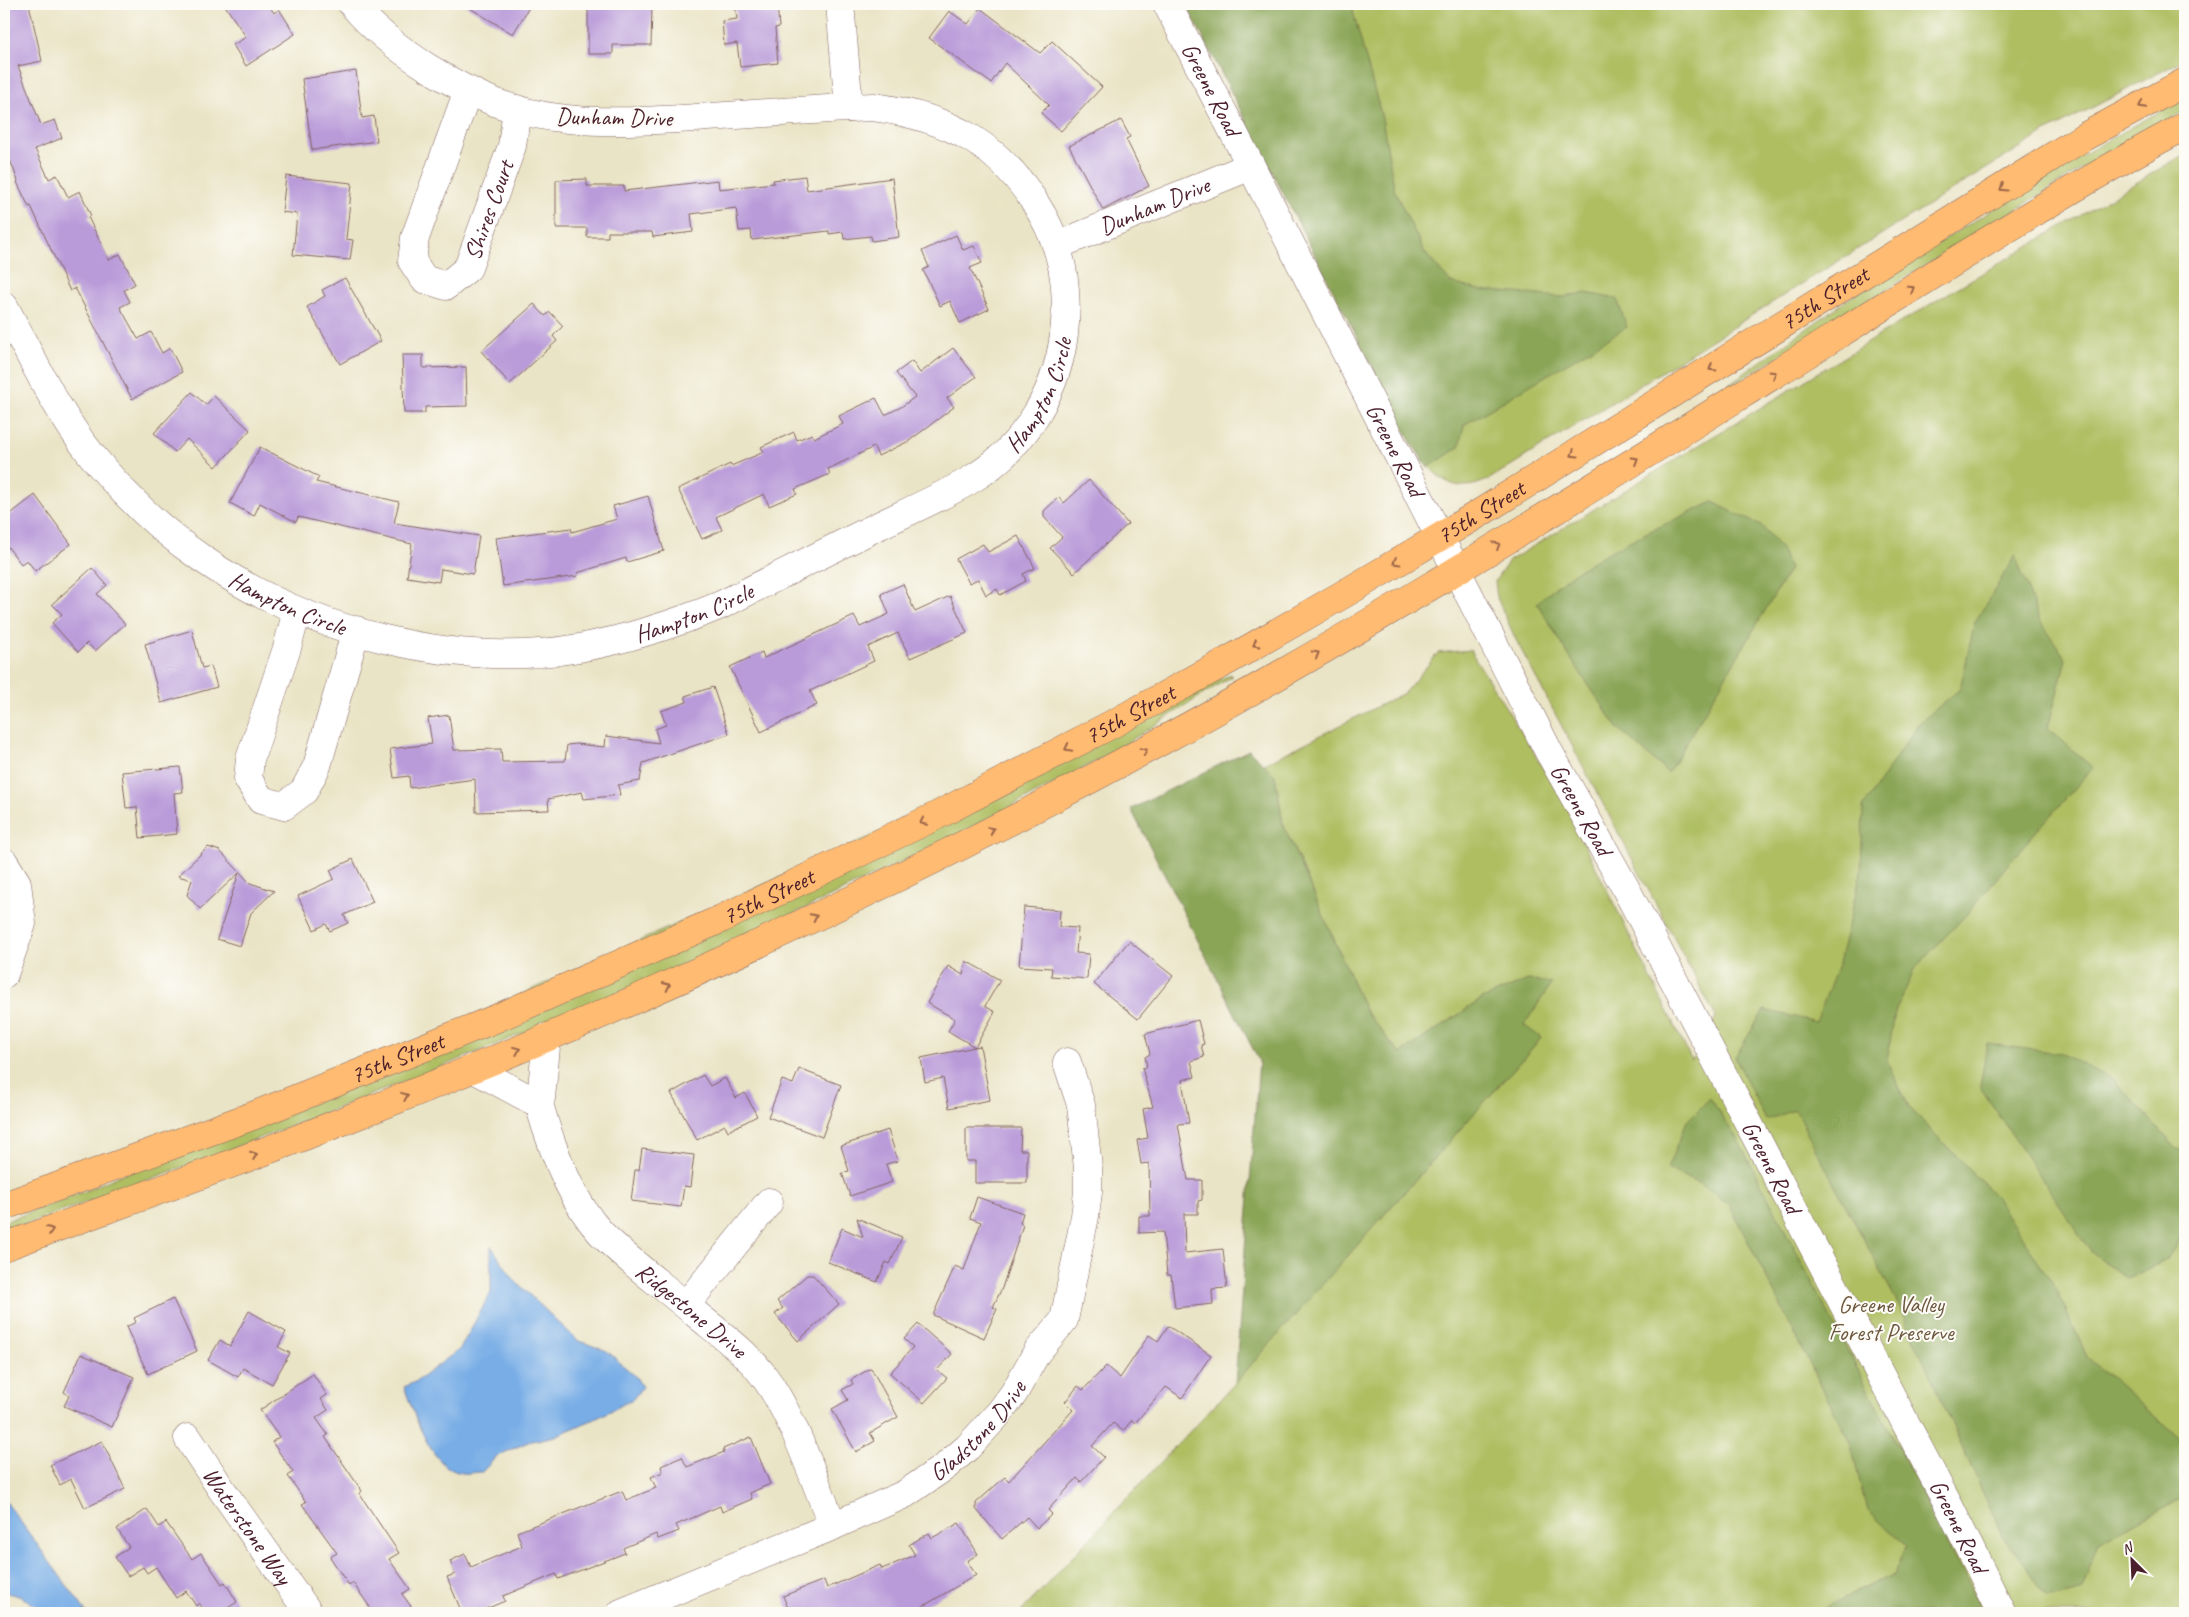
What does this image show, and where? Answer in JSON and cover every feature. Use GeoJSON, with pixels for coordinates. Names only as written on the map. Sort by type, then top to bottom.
{"type":"FeatureCollection","features":[{"type":"Feature","properties":{"kind":"main road","name":"75th Street"},"geometry":{"type":"LineString","coordinates":[[4,1206],[255,1115],[373,1069],[610,969],[755,903],[934,817],[1118,721],[1229,660],[1438,537],[2082,138],[2185,82]]}},
{"type":"Feature","properties":{"kind":"main road","name":"75th Street"},"geometry":{"type":"LineString","coordinates":[[4,1246],[332,1125],[547,1037],[774,936],[1002,825],[1157,744],[1300,663],[1455,570],[2037,212],[2185,126]]}},
{"type":"Feature","properties":{"kind":"street","name":"Dunham Drive"},"geometry":{"type":"LineString","coordinates":[[352,4],[383,35],[414,59],[447,80],[497,103],[518,109],[574,120],[626,122],[849,108]]}},
{"type":"Feature","properties":{"kind":"street"},"geometry":{"type":"LineString","coordinates":[[840,4],[849,108]]}},
{"type":"Feature","properties":{"kind":"street","name":"Greene Road"},"geometry":{"type":"LineString","coordinates":[[1167,4],[1252,166],[1438,537],[1549,752],[1651,936],[1949,1506],[2002,1613]]}},
{"type":"Feature","properties":{"kind":"street","name":"Shires Court"},"geometry":{"type":"LineString","coordinates":[[468,90],[415,238],[412,261],[424,279],[446,286],[468,268],[512,146],[518,109]]}},
{"type":"Feature","properties":{"kind":"street","name":"Hampton Circle"},"geometry":{"type":"LineString","coordinates":[[4,306],[59,408],[89,452],[124,492],[162,528],[204,560],[249,588],[297,611],[384,639],[437,649],[489,653],[542,652],[577,648],[629,638],[680,622],[721,605],[968,482],[1009,449],[1029,425],[1045,398],[1057,369],[1064,338],[1066,306],[1058,245],[1032,197],[1013,172],[990,151],[964,133],[935,120],[904,111],[873,107],[849,108]]}},
{"type":"Feature","properties":{"kind":"street","name":"Dunham Drive"},"geometry":{"type":"LineString","coordinates":[[1058,245],[1252,166]]}},
{"type":"Feature","properties":{"kind":"street"},"geometry":{"type":"LineString","coordinates":[[297,611],[287,648],[250,759],[248,779],[261,800],[284,806],[304,791],[317,766],[356,630]]}},
{"type":"Feature","properties":{"kind":"street"},"geometry":{"type":"LineString","coordinates":[[4,862],[18,883],[22,924],[4,974]]}},
{"type":"Feature","properties":{"kind":"street","name":"Ridgestone Drive"},"geometry":{"type":"LineString","coordinates":[[547,1037],[539,1104],[567,1180],[580,1204],[600,1232],[744,1354],[763,1375],[787,1415],[833,1526]]}},
{"type":"Feature","properties":{"kind":"street","name":"Gladstone Drive"},"geometry":{"type":"LineString","coordinates":[[621,1613],[833,1526],[905,1494],[946,1466],[968,1447],[1000,1412],[1014,1393],[1037,1352],[1064,1320],[1088,1192],[1088,1168],[1081,1105],[1066,1062]]}},
{"type":"Feature","properties":{"kind":"street"},"geometry":{"type":"LineString","coordinates":[[472,1068],[539,1104]]}},
{"type":"Feature","properties":{"kind":"street"},"geometry":{"type":"LineString","coordinates":[[686,1305],[769,1202]]}},
{"type":"Feature","properties":{"kind":"street","name":"Waterstone Way"},"geometry":{"type":"LineString","coordinates":[[188,1438],[222,1490],[309,1613]]}},
{"type":"Feature","properties":{"kind":"green space"},"geometry":{"type":"Polygon","coordinates":[[[1186,4],[2185,4],[2185,59],[2042,134],[1491,478],[1477,484],[1465,486],[1444,480],[1435,473],[1426,464],[1411,442],[1186,4]]]}},
{"type":"Feature","properties":{"kind":"green space"},"geometry":{"type":"Polygon","coordinates":[[[1186,4],[1351,4],[1382,118],[1395,192],[1425,253],[1451,283],[1480,290],[1562,297],[1586,293],[1617,299],[1627,327],[1464,425],[1459,447],[1428,468],[1411,442],[1186,4]]]}},
{"type":"Feature","properties":{"kind":"green space"},"geometry":{"type":"Polygon","coordinates":[[[2185,97],[2185,111],[2103,156],[1730,386],[1729,384],[1851,297],[2070,162],[2185,97]]]}},
{"type":"Feature","properties":{"kind":"green space","name":"Greene Valley Forest Preserve"},"geometry":{"type":"Polygon","coordinates":[[[2185,154],[2185,1613],[1020,1613],[1235,1383],[1541,1038],[1482,999],[1400,1054],[1366,1012],[1283,824],[1275,775],[1264,764],[1404,693],[1438,653],[1470,650],[1559,793],[1692,1061],[1716,1017],[1516,640],[1497,598],[1495,581],[1509,561],[1957,288],[2185,154]]]}},
{"type":"Feature","properties":{"kind":"green space"},"geometry":{"type":"Polygon","coordinates":[[[1713,502],[1763,527],[1781,549],[1790,569],[1668,773],[1618,728],[1574,664],[1537,603],[1556,586],[1598,558],[1643,534],[1713,502]]]}},
{"type":"Feature","properties":{"kind":"green space"},"geometry":{"type":"Polygon","coordinates":[[[2015,556],[2040,621],[2066,659],[2048,728],[2093,768],[2024,845],[1967,914],[1916,967],[1895,1012],[1887,1061],[1909,1107],[1995,1196],[2058,1292],[2087,1357],[2185,1443],[2185,1496],[2099,1543],[2082,1589],[2048,1598],[2002,1535],[1896,1300],[1795,1110],[1766,1120],[1735,1057],[1764,1010],[1816,1022],[1839,963],[1861,872],[1863,807],[1918,724],[1960,689],[1975,622],[2015,556]]]}},
{"type":"Feature","properties":{"kind":"green space"},"geometry":{"type":"Polygon","coordinates":[[[1231,674],[1232,676],[1157,724],[1082,769],[952,837],[687,963],[416,1077],[279,1131],[4,1232],[4,1222],[85,1191],[1231,674]]]}},
{"type":"Feature","properties":{"kind":"green space"},"geometry":{"type":"Polygon","coordinates":[[[1249,750],[1275,775],[1283,824],[1366,1012],[1400,1054],[1482,999],[1528,980],[1552,983],[1524,1025],[1541,1038],[1235,1383],[1259,1061],[1131,809],[1249,750]]]}},
{"type":"Feature","properties":{"kind":"green space"},"geometry":{"type":"Polygon","coordinates":[[[1987,1044],[2060,1053],[2114,1080],[2177,1149],[2185,1151],[2185,1230],[2168,1259],[2127,1279],[2091,1252],[1980,1087],[1987,1044]]]}},
{"type":"Feature","properties":{"kind":"green space"},"geometry":{"type":"Polygon","coordinates":[[[1710,1098],[1738,1140],[1984,1612],[1819,1613],[1829,1605],[1894,1574],[1907,1547],[1867,1511],[1851,1445],[1729,1204],[1698,1183],[1667,1169],[1687,1121],[1710,1098]]]}},
{"type":"Feature","properties":{"kind":"water"},"geometry":{"type":"Polygon","coordinates":[[[491,1246],[515,1281],[577,1340],[607,1351],[636,1377],[642,1387],[633,1399],[597,1418],[555,1436],[528,1442],[497,1456],[482,1472],[462,1473],[451,1469],[432,1451],[418,1424],[404,1387],[417,1381],[460,1349],[491,1292],[491,1246]]]}},
{"type":"Feature","properties":{"kind":"water"},"geometry":{"type":"Polygon","coordinates":[[[4,1499],[87,1613],[41,1613],[25,1599],[4,1593],[4,1499]]]}},
{"type":"Feature","properties":{"kind":"building"},"geometry":{"type":"Polygon","coordinates":[[[4,4],[29,4],[42,61],[18,66],[41,125],[55,120],[62,138],[35,149],[49,179],[57,175],[68,197],[80,191],[91,216],[88,217],[109,260],[120,254],[135,284],[124,290],[130,302],[120,307],[138,339],[151,332],[162,353],[170,348],[182,372],[132,399],[75,288],[70,291],[31,206],[29,207],[17,182],[4,144],[4,4]]]}},
{"type":"Feature","properties":{"kind":"building"},"geometry":{"type":"Polygon","coordinates":[[[224,4],[268,4],[274,13],[279,9],[295,34],[246,66],[233,45],[246,37],[224,4]]]}},
{"type":"Feature","properties":{"kind":"building"},"geometry":{"type":"Polygon","coordinates":[[[463,4],[531,4],[513,34],[463,4]]]}},
{"type":"Feature","properties":{"kind":"building"},"geometry":{"type":"Polygon","coordinates":[[[588,4],[652,6],[651,45],[613,45],[613,54],[588,54],[588,4]]]}},
{"type":"Feature","properties":{"kind":"building"},"geometry":{"type":"Polygon","coordinates":[[[735,4],[777,4],[779,27],[775,28],[778,63],[740,67],[737,43],[724,45],[722,21],[737,19],[735,4]]]}},
{"type":"Feature","properties":{"kind":"building"},"geometry":{"type":"Polygon","coordinates":[[[980,8],[1040,53],[1052,41],[1102,87],[1061,131],[1041,113],[1049,105],[1005,63],[991,83],[929,38],[949,11],[968,24],[980,8]]]}},
{"type":"Feature","properties":{"kind":"building"},"geometry":{"type":"Polygon","coordinates":[[[356,71],[362,118],[374,116],[377,141],[312,150],[302,79],[356,71]]]}},
{"type":"Feature","properties":{"kind":"building"},"geometry":{"type":"Polygon","coordinates":[[[1121,120],[1130,137],[1126,139],[1149,186],[1103,210],[1069,146],[1121,120]]]}},
{"type":"Feature","properties":{"kind":"building"},"geometry":{"type":"Polygon","coordinates":[[[286,176],[352,183],[346,239],[353,240],[350,260],[293,255],[297,214],[282,212],[286,176]]]}},
{"type":"Feature","properties":{"kind":"building"},"geometry":{"type":"Polygon","coordinates":[[[805,176],[807,190],[892,178],[899,237],[872,241],[871,236],[844,239],[843,232],[829,234],[829,231],[752,240],[751,230],[739,231],[736,208],[691,214],[693,232],[653,237],[652,232],[608,232],[608,237],[587,237],[587,228],[556,228],[556,180],[587,179],[587,186],[624,186],[624,191],[718,180],[719,189],[774,183],[773,180],[805,176]]]}},
{"type":"Feature","properties":{"kind":"building"},"geometry":{"type":"Polygon","coordinates":[[[956,235],[963,250],[974,246],[982,263],[970,268],[989,309],[960,323],[950,301],[940,306],[923,270],[929,267],[922,251],[956,235]]]}},
{"type":"Feature","properties":{"kind":"building"},"geometry":{"type":"Polygon","coordinates":[[[345,278],[381,341],[340,364],[307,307],[325,296],[322,290],[345,278]]]}},
{"type":"Feature","properties":{"kind":"building"},"geometry":{"type":"Polygon","coordinates":[[[534,304],[545,316],[550,312],[563,326],[553,336],[557,341],[510,384],[481,351],[534,304]]]}},
{"type":"Feature","properties":{"kind":"building"},"geometry":{"type":"Polygon","coordinates":[[[953,348],[976,377],[947,398],[954,407],[909,441],[878,456],[874,447],[828,469],[830,474],[795,489],[797,494],[769,506],[764,494],[716,517],[722,530],[702,539],[678,489],[730,464],[731,466],[764,452],[761,447],[794,432],[797,440],[812,434],[814,438],[843,424],[839,416],[876,398],[885,415],[901,407],[915,397],[896,373],[912,361],[920,373],[953,348]]]}},
{"type":"Feature","properties":{"kind":"building"},"geometry":{"type":"Polygon","coordinates":[[[402,355],[423,355],[423,368],[466,367],[467,406],[425,407],[425,413],[404,413],[402,355]]]}},
{"type":"Feature","properties":{"kind":"building"},"geometry":{"type":"Polygon","coordinates":[[[192,392],[206,405],[214,396],[250,430],[216,467],[187,439],[175,452],[154,433],[192,392]]]}},
{"type":"Feature","properties":{"kind":"building"},"geometry":{"type":"Polygon","coordinates":[[[260,447],[319,477],[316,482],[399,502],[394,523],[479,536],[473,574],[441,569],[439,582],[407,577],[412,544],[298,517],[296,522],[260,503],[254,516],[230,503],[260,447]]]}},
{"type":"Feature","properties":{"kind":"building"},"geometry":{"type":"Polygon","coordinates":[[[1089,480],[1128,524],[1074,573],[1050,548],[1062,537],[1044,517],[1044,511],[1059,497],[1064,503],[1089,480]]]}},
{"type":"Feature","properties":{"kind":"building"},"geometry":{"type":"Polygon","coordinates":[[[35,495],[71,544],[35,571],[27,560],[21,564],[4,542],[4,519],[35,495]]]}},
{"type":"Feature","properties":{"kind":"building"},"geometry":{"type":"Polygon","coordinates":[[[648,496],[664,551],[627,562],[626,558],[577,573],[578,576],[503,586],[496,538],[571,528],[572,532],[617,519],[613,506],[648,496]]]}},
{"type":"Feature","properties":{"kind":"building"},"geometry":{"type":"Polygon","coordinates":[[[1018,536],[1035,568],[1023,574],[1026,581],[1000,595],[997,589],[986,595],[978,579],[969,583],[956,559],[983,544],[988,552],[1018,536]]]}},
{"type":"Feature","properties":{"kind":"building"},"geometry":{"type":"Polygon","coordinates":[[[92,568],[107,585],[97,594],[125,624],[95,651],[87,643],[78,652],[52,623],[62,614],[52,604],[92,568]]]}},
{"type":"Feature","properties":{"kind":"building"},"geometry":{"type":"Polygon","coordinates":[[[903,584],[915,612],[950,596],[967,633],[910,658],[898,633],[868,647],[874,661],[810,691],[817,705],[761,732],[730,667],[762,652],[764,658],[854,616],[860,627],[889,614],[881,594],[903,584]]]}},
{"type":"Feature","properties":{"kind":"building"},"geometry":{"type":"Polygon","coordinates":[[[192,630],[202,668],[211,666],[217,687],[161,703],[145,644],[192,630]]]}},
{"type":"Feature","properties":{"kind":"building"},"geometry":{"type":"Polygon","coordinates":[[[713,687],[729,734],[643,763],[640,781],[618,785],[620,795],[584,799],[582,792],[548,799],[549,810],[476,812],[475,779],[410,788],[409,776],[394,778],[390,749],[432,744],[428,718],[449,715],[454,750],[501,749],[502,762],[565,761],[567,745],[605,747],[606,736],[659,743],[655,729],[666,725],[661,711],[687,702],[685,696],[713,687]]]}},
{"type":"Feature","properties":{"kind":"building"},"geometry":{"type":"Polygon","coordinates":[[[180,767],[183,792],[174,793],[177,834],[140,838],[137,807],[126,808],[122,772],[180,767]]]}},
{"type":"Feature","properties":{"kind":"building"},"geometry":{"type":"Polygon","coordinates":[[[208,847],[220,851],[250,883],[274,891],[251,913],[240,946],[217,939],[239,873],[200,909],[187,895],[192,880],[178,876],[208,847]]]}},
{"type":"Feature","properties":{"kind":"building"},"geometry":{"type":"Polygon","coordinates":[[[353,859],[373,902],[344,915],[348,923],[330,931],[326,924],[314,930],[298,896],[334,879],[330,870],[353,859]]]}},
{"type":"Feature","properties":{"kind":"building"},"geometry":{"type":"Polygon","coordinates":[[[1024,907],[1060,910],[1059,927],[1078,928],[1076,953],[1089,954],[1087,979],[1051,976],[1052,968],[1019,966],[1024,907]]]}},
{"type":"Feature","properties":{"kind":"building"},"geometry":{"type":"Polygon","coordinates":[[[1129,941],[1173,976],[1138,1019],[1094,984],[1129,941]]]}},
{"type":"Feature","properties":{"kind":"building"},"geometry":{"type":"Polygon","coordinates":[[[966,961],[1000,980],[985,1006],[995,1012],[975,1047],[948,1031],[955,1019],[927,1003],[948,966],[963,975],[966,961]]]}},
{"type":"Feature","properties":{"kind":"building"},"geometry":{"type":"Polygon","coordinates":[[[1198,1020],[1204,1044],[1201,1045],[1204,1057],[1191,1061],[1195,1077],[1182,1080],[1189,1123],[1178,1124],[1188,1180],[1202,1180],[1202,1200],[1198,1201],[1198,1214],[1184,1214],[1185,1253],[1223,1249],[1227,1288],[1212,1289],[1213,1304],[1175,1308],[1171,1275],[1167,1275],[1163,1232],[1139,1233],[1139,1216],[1150,1216],[1149,1163],[1141,1164],[1137,1140],[1148,1138],[1143,1109],[1153,1107],[1142,1068],[1147,1067],[1145,1057],[1150,1054],[1145,1034],[1198,1020]]]}},
{"type":"Feature","properties":{"kind":"building"},"geometry":{"type":"Polygon","coordinates":[[[980,1046],[990,1100],[949,1108],[943,1078],[925,1082],[921,1058],[980,1046]]]}},
{"type":"Feature","properties":{"kind":"building"},"geometry":{"type":"Polygon","coordinates":[[[799,1069],[841,1085],[822,1137],[768,1117],[782,1080],[793,1084],[799,1069]]]}},
{"type":"Feature","properties":{"kind":"building"},"geometry":{"type":"Polygon","coordinates":[[[703,1075],[710,1086],[725,1078],[736,1098],[745,1093],[757,1116],[728,1131],[725,1125],[697,1140],[671,1093],[703,1075]]]}},
{"type":"Feature","properties":{"kind":"building"},"geometry":{"type":"Polygon","coordinates":[[[966,1128],[1021,1128],[1020,1150],[1027,1150],[1027,1183],[975,1183],[975,1161],[966,1161],[966,1128]]]}},
{"type":"Feature","properties":{"kind":"building"},"geometry":{"type":"Polygon","coordinates":[[[888,1130],[898,1161],[886,1164],[892,1182],[850,1196],[842,1173],[849,1171],[841,1146],[888,1130]]]}},
{"type":"Feature","properties":{"kind":"building"},"geometry":{"type":"Polygon","coordinates":[[[642,1149],[694,1155],[690,1187],[684,1186],[681,1207],[631,1201],[635,1170],[639,1170],[642,1149]]]}},
{"type":"Feature","properties":{"kind":"building"},"geometry":{"type":"Polygon","coordinates":[[[977,1197],[1023,1213],[1020,1223],[1023,1225],[1002,1288],[993,1307],[997,1309],[984,1338],[933,1315],[955,1266],[964,1270],[981,1222],[970,1218],[977,1197]]]}},
{"type":"Feature","properties":{"kind":"building"},"geometry":{"type":"Polygon","coordinates":[[[857,1218],[902,1237],[890,1264],[886,1262],[877,1282],[828,1262],[842,1228],[863,1237],[857,1218]]]}},
{"type":"Feature","properties":{"kind":"building"},"geometry":{"type":"Polygon","coordinates":[[[807,1275],[813,1275],[839,1304],[798,1341],[775,1314],[783,1308],[777,1301],[807,1275]]]}},
{"type":"Feature","properties":{"kind":"building"},"geometry":{"type":"Polygon","coordinates":[[[173,1299],[197,1351],[148,1374],[126,1327],[136,1322],[134,1318],[173,1299]]]}},
{"type":"Feature","properties":{"kind":"building"},"geometry":{"type":"Polygon","coordinates":[[[249,1311],[286,1332],[278,1347],[290,1353],[272,1384],[243,1368],[238,1377],[208,1360],[220,1340],[230,1346],[249,1311]]]}},
{"type":"Feature","properties":{"kind":"building"},"geometry":{"type":"Polygon","coordinates":[[[918,1324],[952,1354],[937,1370],[947,1378],[924,1403],[890,1373],[913,1347],[904,1339],[918,1324]]]}},
{"type":"Feature","properties":{"kind":"building"},"geometry":{"type":"Polygon","coordinates":[[[1168,1326],[1211,1355],[1182,1398],[1166,1387],[1135,1423],[1132,1420],[1123,1431],[1113,1423],[1092,1446],[1104,1457],[1081,1482],[1077,1478],[1048,1510],[1052,1514],[1037,1528],[1027,1517],[1002,1539],[976,1509],[976,1503],[1005,1477],[1009,1481],[1073,1410],[1065,1402],[1078,1386],[1083,1390],[1106,1366],[1120,1378],[1149,1335],[1158,1341],[1168,1326]]]}},
{"type":"Feature","properties":{"kind":"building"},"geometry":{"type":"Polygon","coordinates":[[[81,1354],[134,1377],[112,1427],[64,1406],[69,1396],[64,1392],[81,1354]]]}},
{"type":"Feature","properties":{"kind":"building"},"geometry":{"type":"Polygon","coordinates":[[[871,1368],[898,1417],[870,1433],[875,1441],[856,1452],[832,1409],[848,1400],[842,1390],[853,1384],[851,1380],[871,1368]]]}},
{"type":"Feature","properties":{"kind":"building"},"geometry":{"type":"Polygon","coordinates":[[[313,1374],[327,1395],[321,1399],[328,1410],[316,1418],[328,1435],[325,1437],[362,1491],[359,1493],[399,1553],[389,1559],[410,1589],[402,1594],[416,1613],[374,1613],[353,1583],[349,1586],[330,1557],[337,1553],[302,1504],[306,1502],[288,1476],[293,1472],[272,1442],[279,1437],[260,1410],[313,1374]]]}},
{"type":"Feature","properties":{"kind":"building"},"geometry":{"type":"Polygon","coordinates":[[[751,1437],[770,1484],[750,1493],[752,1499],[722,1512],[720,1506],[676,1525],[679,1531],[658,1539],[656,1534],[623,1548],[625,1553],[558,1579],[556,1574],[503,1596],[505,1601],[476,1613],[462,1613],[447,1577],[455,1574],[450,1561],[465,1554],[471,1567],[522,1546],[517,1532],[622,1491],[626,1500],[656,1488],[651,1477],[663,1472],[661,1466],[682,1457],[687,1467],[724,1452],[723,1449],[751,1437]]]}},
{"type":"Feature","properties":{"kind":"building"},"geometry":{"type":"Polygon","coordinates":[[[102,1441],[125,1489],[85,1508],[71,1479],[60,1485],[50,1465],[102,1441]]]}},
{"type":"Feature","properties":{"kind":"building"},"geometry":{"type":"Polygon","coordinates":[[[147,1509],[159,1527],[166,1522],[192,1559],[201,1553],[222,1584],[225,1582],[237,1602],[220,1613],[206,1613],[199,1603],[196,1606],[186,1591],[176,1598],[156,1567],[147,1573],[143,1567],[128,1576],[115,1557],[129,1547],[117,1529],[147,1509]]]}},
{"type":"Feature","properties":{"kind":"building"},"geometry":{"type":"Polygon","coordinates":[[[959,1523],[978,1554],[967,1561],[976,1575],[920,1608],[920,1610],[912,1613],[790,1613],[783,1596],[824,1580],[827,1588],[880,1565],[882,1569],[915,1555],[909,1545],[929,1533],[932,1538],[959,1523]]]}}]}
